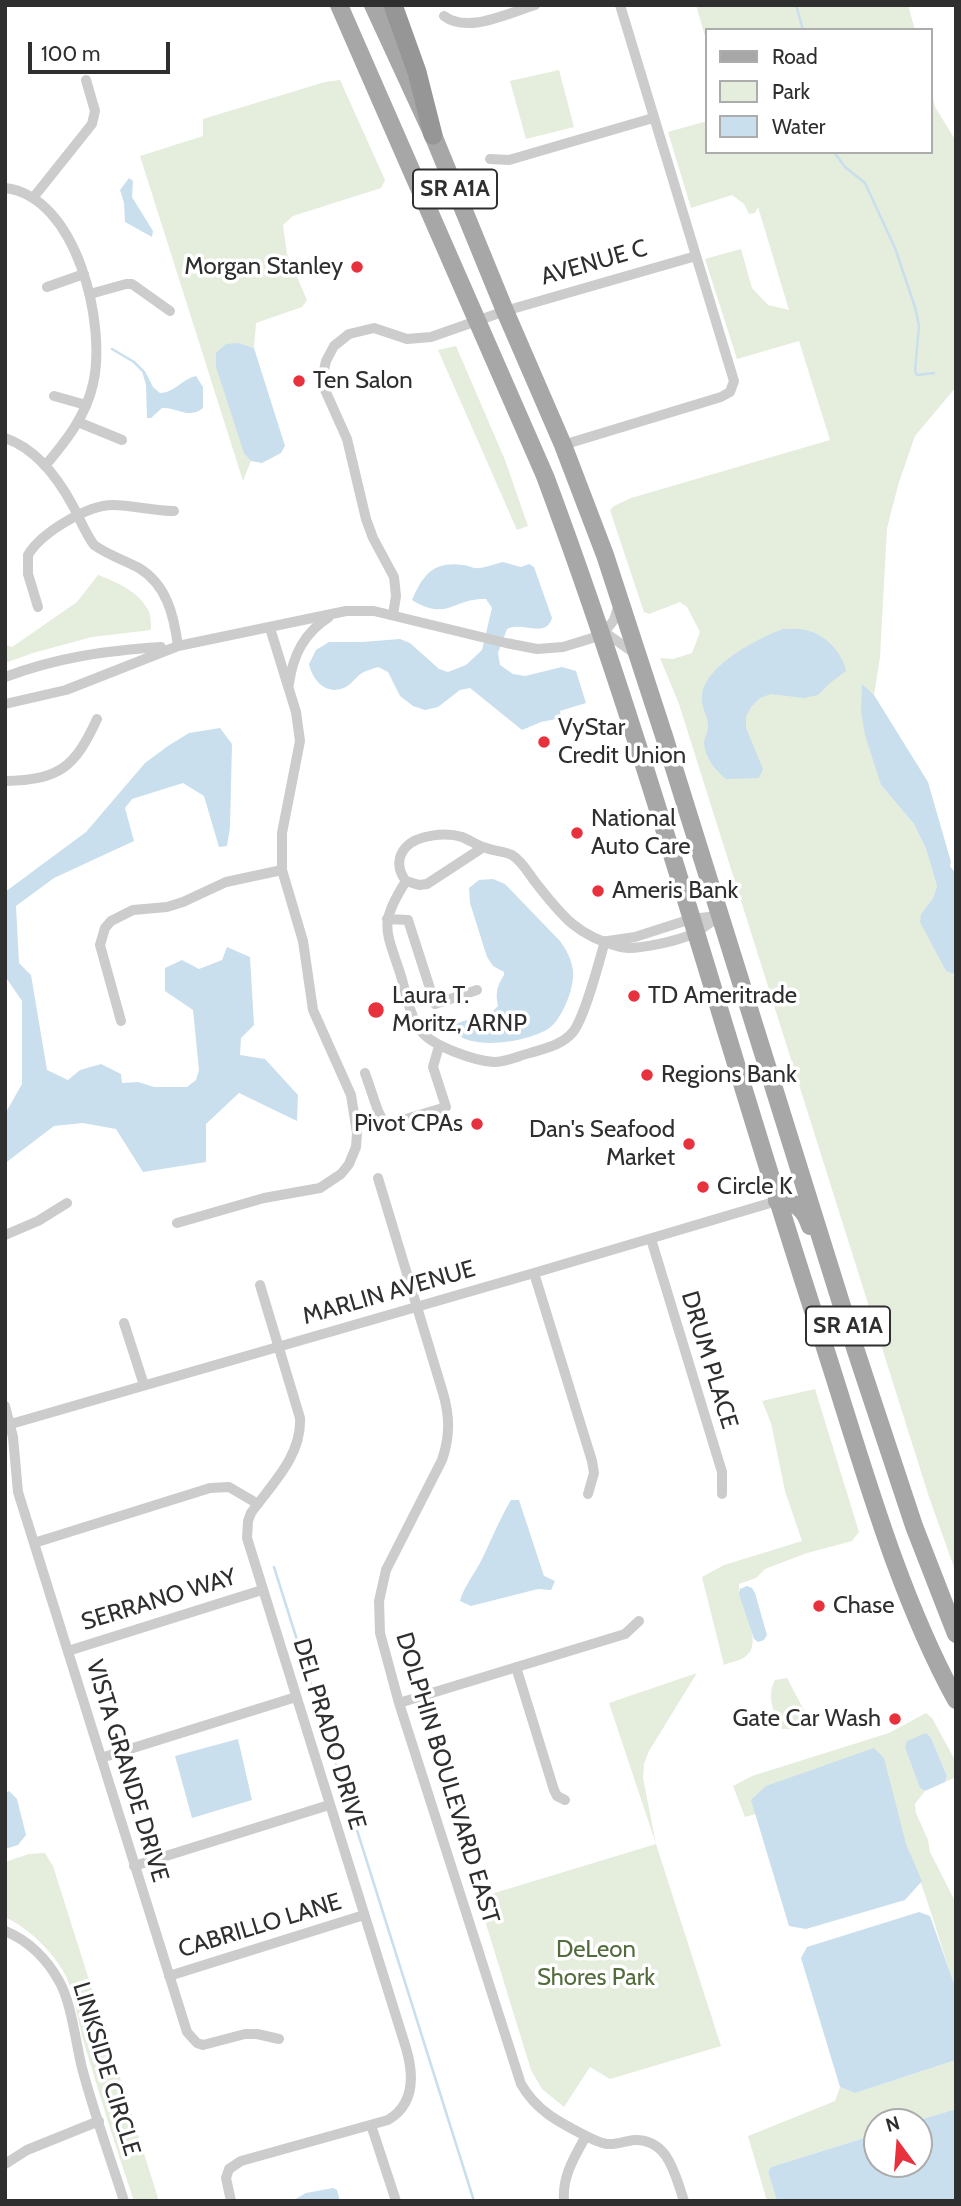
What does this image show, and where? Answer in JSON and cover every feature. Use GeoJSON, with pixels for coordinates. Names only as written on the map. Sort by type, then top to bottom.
{"type":"FeatureCollection","features":[{"type":"Feature","properties":{"kind":"highway"},"geometry":{"type":"LineString","coordinates":[[393,5],[418,72],[433,135]]}},
{"type":"Feature","properties":{"kind":"main road","name":"SR A1A"},"geometry":{"type":"LineString","coordinates":[[339,5],[545,476],[602,635],[777,1201],[899,1573],[922,1630],[956,1700]]}},
{"type":"Feature","properties":{"kind":"main road","name":"SR A1A"},"geometry":{"type":"LineString","coordinates":[[373,5],[433,135],[563,445],[619,598],[856,1351],[914,1526],[956,1634]]}},
{"type":"Feature","properties":{"kind":"main road"},"geometry":{"type":"LineString","coordinates":[[777,1201],[795,1177],[796,1157]]}},
{"type":"Feature","properties":{"kind":"main road"},"geometry":{"type":"LineString","coordinates":[[777,1201],[789,1202],[799,1207],[807,1218],[842,1328],[856,1351]]}},
{"type":"Feature","properties":{"kind":"street"},"geometry":{"type":"LineString","coordinates":[[444,16],[454,23],[471,24],[535,5]]}},
{"type":"Feature","properties":{"kind":"street"},"geometry":{"type":"LineString","coordinates":[[563,445],[721,397],[730,392],[734,381],[620,5]]}},
{"type":"Feature","properties":{"kind":"street"},"geometry":{"type":"LineString","coordinates":[[33,198],[94,118],[95,108],[86,80]]}},
{"type":"Feature","properties":{"kind":"street"},"geometry":{"type":"LineString","coordinates":[[490,159],[509,160],[653,118]]}},
{"type":"Feature","properties":{"kind":"street"},"geometry":{"type":"LineString","coordinates":[[5,188],[25,193],[57,220],[84,274],[97,327],[98,347],[93,386],[86,405],[78,422],[45,466]]}},
{"type":"Feature","properties":{"kind":"street","name":"AVENUE C"},"geometry":{"type":"LineString","coordinates":[[393,615],[396,596],[394,577],[373,538],[347,439],[325,390],[323,379],[326,361],[334,346],[340,340],[362,330],[374,328],[407,339],[419,339],[696,256]]}},
{"type":"Feature","properties":{"kind":"street"},"geometry":{"type":"LineString","coordinates":[[47,287],[84,274]]}},
{"type":"Feature","properties":{"kind":"street"},"geometry":{"type":"LineString","coordinates":[[90,294],[132,284],[170,311]]}},
{"type":"Feature","properties":{"kind":"street"},"geometry":{"type":"LineString","coordinates":[[54,396],[86,405]]}},
{"type":"Feature","properties":{"kind":"street"},"geometry":{"type":"LineString","coordinates":[[78,422],[122,440]]}},
{"type":"Feature","properties":{"kind":"street"},"geometry":{"type":"LineString","coordinates":[[5,439],[27,448],[45,466],[63,489],[94,545],[140,569],[158,584],[172,610],[178,646]]}},
{"type":"Feature","properties":{"kind":"street"},"geometry":{"type":"LineString","coordinates":[[38,607],[28,574],[28,555],[42,540],[77,515],[109,505],[174,510]]}},
{"type":"Feature","properties":{"kind":"street"},"geometry":{"type":"LineString","coordinates":[[602,635],[614,620],[619,598]]}},
{"type":"Feature","properties":{"kind":"street"},"geometry":{"type":"LineString","coordinates":[[5,677],[92,653],[178,646],[358,610],[393,615],[530,648],[550,649],[602,635],[617,639],[639,657]]}},
{"type":"Feature","properties":{"kind":"street"},"geometry":{"type":"LineString","coordinates":[[289,687],[295,657],[304,639],[320,622],[335,613]]}},
{"type":"Feature","properties":{"kind":"street"},"geometry":{"type":"LineString","coordinates":[[177,1223],[264,1198],[320,1188],[341,1174],[349,1164],[356,1147],[352,1095],[313,1010],[303,941],[282,870],[281,843],[300,741],[298,719],[270,628]]}},
{"type":"Feature","properties":{"kind":"street"},"geometry":{"type":"LineString","coordinates":[[5,704],[66,690],[178,646]]}},
{"type":"Feature","properties":{"kind":"street"},"geometry":{"type":"LineString","coordinates":[[5,780],[36,779],[65,767],[82,750],[97,719]]}},
{"type":"Feature","properties":{"kind":"street"},"geometry":{"type":"LineString","coordinates":[[482,848],[427,884],[419,885],[406,881],[400,872],[399,859],[407,846],[414,841],[429,836],[456,835],[482,848],[510,854],[520,862],[567,921],[605,941],[693,926],[719,916]]}},
{"type":"Feature","properties":{"kind":"street"},"geometry":{"type":"LineString","coordinates":[[121,1021],[100,945],[105,928],[111,921],[133,911],[183,902],[226,881],[282,870]]}},
{"type":"Feature","properties":{"kind":"street"},"geometry":{"type":"LineString","coordinates":[[406,881],[391,905],[387,919],[390,942],[416,1023],[427,1038],[439,1046],[486,1061],[497,1062],[556,1045],[575,1029],[605,941]]}},
{"type":"Feature","properties":{"kind":"street"},"geometry":{"type":"LineString","coordinates":[[387,919],[408,920],[435,1004],[477,990]]}},
{"type":"Feature","properties":{"kind":"street"},"geometry":{"type":"LineString","coordinates":[[365,1073],[383,1121],[396,1122],[446,1108],[433,1067],[439,1046]]}},
{"type":"Feature","properties":{"kind":"street","name":"DOLPHIN BOULEVARD EAST"},"geometry":{"type":"LineString","coordinates":[[378,1178],[447,1405],[449,1430],[442,1460],[390,1560],[381,1591],[380,1633],[399,1703],[521,2084],[545,2114],[586,2136],[613,2144],[643,2141],[661,2149],[672,2164],[684,2201]]}},
{"type":"Feature","properties":{"kind":"street","name":"MARLIN AVENUE"},"geometry":{"type":"LineString","coordinates":[[11,1424],[777,1201]]}},
{"type":"Feature","properties":{"kind":"street"},"geometry":{"type":"LineString","coordinates":[[5,1235],[38,1221],[67,1203]]}},
{"type":"Feature","properties":{"kind":"street","name":"DRUM PLACE"},"geometry":{"type":"LineString","coordinates":[[651,1239],[722,1472],[722,1494]]}},
{"type":"Feature","properties":{"kind":"street"},"geometry":{"type":"LineString","coordinates":[[534,1273],[592,1461],[594,1473],[588,1494]]}},
{"type":"Feature","properties":{"kind":"street","name":"DEL PRADO DRIVE"},"geometry":{"type":"LineString","coordinates":[[231,2201],[226,2178],[229,2169],[237,2163],[388,2120],[402,2109],[408,2099],[412,2077],[406,2048],[247,1538],[248,1521],[285,1467],[293,1452],[300,1426],[300,1418],[260,1285]]}},
{"type":"Feature","properties":{"kind":"street"},"geometry":{"type":"LineString","coordinates":[[124,1323],[144,1385]]}},
{"type":"Feature","properties":{"kind":"street","name":"VISTA GRANDE DRIVE"},"geometry":{"type":"LineString","coordinates":[[5,1406],[11,1424],[18,1492],[187,2032],[197,2043],[209,2045],[245,2034],[279,2039]]}},
{"type":"Feature","properties":{"kind":"street"},"geometry":{"type":"LineString","coordinates":[[34,1543],[210,1488],[229,1487],[258,1504]]}},
{"type":"Feature","properties":{"kind":"street","name":"SERRANO WAY"},"geometry":{"type":"LineString","coordinates":[[68,1651],[262,1590]]}},
{"type":"Feature","properties":{"kind":"street"},"geometry":{"type":"LineString","coordinates":[[399,1703],[625,1634],[639,1621]]}},
{"type":"Feature","properties":{"kind":"street"},"geometry":{"type":"LineString","coordinates":[[516,1667],[554,1790],[565,1800]]}},
{"type":"Feature","properties":{"kind":"street"},"geometry":{"type":"LineString","coordinates":[[101,1758],[296,1697]]}},
{"type":"Feature","properties":{"kind":"street"},"geometry":{"type":"LineString","coordinates":[[134,1866],[329,1805]]}},
{"type":"Feature","properties":{"kind":"street","name":"CABRILLO LANE"},"geometry":{"type":"LineString","coordinates":[[169,1976],[364,1915]]}},
{"type":"Feature","properties":{"kind":"street","name":"LINKSIDE CIRCLE"},"geometry":{"type":"LineString","coordinates":[[5,1931],[21,1939],[38,1953],[61,1984],[83,2070],[124,2201]]}},
{"type":"Feature","properties":{"kind":"street"},"geometry":{"type":"LineString","coordinates":[[5,2164],[27,2150],[99,2121]]}},
{"type":"Feature","properties":{"kind":"street"},"geometry":{"type":"LineString","coordinates":[[371,2125],[396,2201]]}},
{"type":"Feature","properties":{"kind":"street"},"geometry":{"type":"LineString","coordinates":[[564,2201],[565,2180],[586,2136]]}},
{"type":"Feature","properties":{"kind":"green space"},"geometry":{"type":"Polygon","coordinates":[[[696,5],[908,5],[914,28],[706,28],[706,40],[696,5]]]}},
{"type":"Feature","properties":{"kind":"green space"},"geometry":{"type":"Polygon","coordinates":[[[559,70],[574,127],[526,139],[510,81],[559,70]]]}},
{"type":"Feature","properties":{"kind":"green space"},"geometry":{"type":"Polygon","coordinates":[[[340,80],[385,180],[381,188],[293,216],[283,225],[287,254],[307,300],[302,307],[256,323],[254,348],[239,343],[244,452],[251,461],[243,481],[140,156],[203,136],[203,119],[325,82],[340,80]]]}},
{"type":"Feature","properties":{"kind":"green space"},"geometry":{"type":"Polygon","coordinates":[[[933,99],[956,141],[956,387],[915,436],[899,482],[887,528],[880,657],[874,695],[862,685],[881,785],[914,824],[926,849],[937,886],[933,898],[921,914],[946,971],[953,974],[956,983],[956,1573],[929,1497],[679,704],[660,658],[673,659],[692,653],[700,632],[687,607],[680,602],[649,614],[644,612],[610,510],[631,498],[830,440],[799,341],[737,359],[705,259],[741,249],[752,288],[768,305],[789,310],[758,207],[755,213],[749,214],[744,204],[732,195],[691,208],[668,132],[706,121],[706,154],[933,154],[933,99]]]}},
{"type":"Feature","properties":{"kind":"green space"},"geometry":{"type":"Polygon","coordinates":[[[456,346],[505,460],[528,526],[517,530],[438,350],[456,346]]]}},
{"type":"Feature","properties":{"kind":"green space"},"geometry":{"type":"Polygon","coordinates":[[[98,575],[134,593],[140,599],[149,612],[151,630],[92,637],[5,663],[5,645],[12,647],[77,602],[98,575]]]}},
{"type":"Feature","properties":{"kind":"green space"},"geometry":{"type":"Polygon","coordinates":[[[815,1389],[859,1532],[852,1541],[807,1553],[765,1569],[756,1578],[739,1584],[753,1643],[751,1651],[745,1657],[724,1665],[702,1577],[724,1565],[802,1541],[785,1491],[771,1423],[762,1401],[815,1389]]]}},
{"type":"Feature","properties":{"kind":"green space"},"geometry":{"type":"Polygon","coordinates":[[[697,1673],[649,1751],[644,1764],[643,1778],[656,1844],[609,1703],[697,1673]]]}},
{"type":"Feature","properties":{"kind":"green space"},"geometry":{"type":"Polygon","coordinates":[[[787,1678],[806,1714],[806,1725],[795,1729],[782,1729],[772,1705],[771,1692],[775,1680],[787,1678]]]}},
{"type":"Feature","properties":{"kind":"green space"},"geometry":{"type":"Polygon","coordinates":[[[926,1713],[932,1718],[956,1762],[956,1777],[945,1782],[947,1776],[931,1738],[920,1788],[925,1791],[915,1804],[930,1852],[956,1903],[956,1989],[906,1844],[752,1800],[756,1814],[745,1817],[733,1786],[752,1776],[889,1733],[926,1713]]]}},
{"type":"Feature","properties":{"kind":"green space","name":"DeLeon Shores Park"},"geometry":{"type":"Polygon","coordinates":[[[656,1844],[721,2046],[610,2079],[590,2067],[564,2107],[542,2089],[531,2070],[478,1898],[656,1844]]]}},
{"type":"Feature","properties":{"kind":"green space"},"geometry":{"type":"Polygon","coordinates":[[[45,1853],[53,1866],[159,2201],[134,2201],[90,2063],[66,1976],[40,1942],[5,1917],[5,1862],[29,1854],[45,1853]]]}},
{"type":"Feature","properties":{"kind":"green space"},"geometry":{"type":"Polygon","coordinates":[[[956,2060],[956,2109],[933,2116],[933,2108],[863,2108],[863,2138],[771,2167],[768,2172],[777,2201],[767,2201],[748,2136],[835,2101],[840,2087],[855,2093],[956,2060]]]}},
{"type":"Feature","properties":{"kind":"water"},"geometry":{"type":"Polygon","coordinates":[[[129,178],[133,181],[132,197],[153,231],[152,237],[125,222],[120,190],[129,178]]]}},
{"type":"Feature","properties":{"kind":"water"},"geometry":{"type":"Polygon","coordinates":[[[239,343],[254,348],[285,446],[281,453],[262,463],[251,461],[244,453],[216,367],[216,353],[226,344],[239,343]]]}},
{"type":"Feature","properties":{"kind":"water"},"geometry":{"type":"Polygon","coordinates":[[[142,371],[145,371],[153,387],[160,393],[170,391],[196,376],[203,387],[203,408],[188,413],[162,408],[151,418],[147,418],[146,385],[142,371]]]}},
{"type":"Feature","properties":{"kind":"water"},"geometry":{"type":"Polygon","coordinates":[[[503,562],[521,567],[529,564],[534,567],[552,618],[549,624],[539,629],[507,629],[498,653],[500,665],[513,674],[525,676],[562,667],[576,671],[586,703],[560,711],[561,718],[522,730],[470,688],[460,690],[438,707],[425,710],[413,706],[400,696],[388,672],[378,667],[364,672],[342,689],[323,687],[314,677],[309,664],[316,650],[329,642],[400,639],[410,643],[439,669],[448,672],[466,665],[482,650],[492,608],[486,599],[442,609],[424,606],[412,600],[425,577],[444,565],[477,568],[503,562]]]}},
{"type":"Feature","properties":{"kind":"water"},"geometry":{"type":"Polygon","coordinates":[[[783,629],[802,629],[819,635],[837,651],[846,671],[818,695],[804,698],[771,694],[760,698],[746,716],[746,728],[763,769],[759,778],[726,779],[706,754],[704,741],[708,723],[702,704],[705,685],[712,674],[734,655],[783,629]]]}},
{"type":"Feature","properties":{"kind":"water"},"geometry":{"type":"Polygon","coordinates":[[[862,684],[874,695],[928,782],[950,866],[956,874],[956,971],[953,974],[946,971],[920,922],[921,914],[933,898],[937,886],[926,849],[914,824],[881,785],[865,735],[861,712],[862,684]]]}},
{"type":"Feature","properties":{"kind":"water"},"geometry":{"type":"Polygon","coordinates":[[[220,728],[232,744],[227,846],[219,847],[204,796],[183,783],[132,799],[125,808],[134,841],[54,878],[16,906],[19,963],[31,975],[47,1070],[68,1080],[80,1070],[101,1064],[121,1074],[122,1083],[187,1087],[196,1080],[199,1070],[193,1010],[165,991],[165,968],[182,960],[199,969],[222,960],[227,947],[250,957],[254,1025],[241,1038],[240,1055],[265,1059],[298,1095],[297,1121],[239,1093],[206,1124],[206,1162],[143,1172],[116,1129],[83,1123],[54,1126],[5,1165],[5,1114],[22,1084],[22,1001],[5,976],[5,892],[86,832],[145,763],[189,733],[220,728]]]}},
{"type":"Feature","properties":{"kind":"water"},"geometry":{"type":"Polygon","coordinates":[[[493,879],[505,884],[560,941],[570,959],[573,978],[563,1011],[548,1029],[514,1041],[487,1043],[463,1038],[454,1032],[454,1026],[493,1011],[498,1006],[497,990],[504,972],[493,966],[487,957],[470,903],[469,888],[479,880],[493,879]]]}},
{"type":"Feature","properties":{"kind":"water"},"geometry":{"type":"Polygon","coordinates":[[[511,1500],[519,1500],[544,1576],[555,1581],[551,1590],[538,1589],[471,1606],[460,1601],[511,1500]]]}},
{"type":"Feature","properties":{"kind":"water"},"geometry":{"type":"Polygon","coordinates":[[[747,1586],[755,1593],[767,1635],[764,1640],[758,1642],[754,1639],[739,1594],[740,1589],[747,1586]]]}},
{"type":"Feature","properties":{"kind":"water"},"geometry":{"type":"Polygon","coordinates":[[[926,1733],[931,1738],[947,1776],[945,1782],[925,1791],[920,1788],[905,1747],[907,1741],[926,1733]]]}},
{"type":"Feature","properties":{"kind":"water"},"geometry":{"type":"Polygon","coordinates":[[[238,1739],[252,1800],[192,1818],[175,1756],[238,1739]]]}},
{"type":"Feature","properties":{"kind":"water"},"geometry":{"type":"Polygon","coordinates":[[[874,1748],[884,1758],[906,1844],[922,1881],[905,1900],[806,1929],[789,1926],[751,1800],[766,1786],[874,1748]]]}},
{"type":"Feature","properties":{"kind":"water"},"geometry":{"type":"Polygon","coordinates":[[[9,1791],[17,1799],[26,1835],[18,1845],[5,1849],[5,1793],[9,1791]]]}},
{"type":"Feature","properties":{"kind":"water"},"geometry":{"type":"Polygon","coordinates":[[[919,1912],[930,1916],[956,1989],[956,2060],[855,2093],[840,2087],[801,1958],[807,1947],[919,1912]]]}},
{"type":"Feature","properties":{"kind":"water"},"geometry":{"type":"Polygon","coordinates":[[[956,2109],[956,2201],[777,2201],[768,2172],[771,2167],[863,2138],[863,2178],[933,2178],[933,2116],[956,2109]]]}},
{"type":"Feature","properties":{"kind":"water"},"geometry":{"type":"Polygon","coordinates":[[[333,2188],[337,2190],[340,2201],[292,2201],[306,2193],[333,2188]]]}},
{"type":"Feature","properties":{"kind":"waterway"},"geometry":{"type":"LineString","coordinates":[[796,5],[802,28]]}},
{"type":"Feature","properties":{"kind":"waterway"},"geometry":{"type":"LineString","coordinates":[[835,154],[845,167],[865,183],[895,248],[919,326],[915,371],[917,375],[934,373]]}},
{"type":"Feature","properties":{"kind":"waterway"},"geometry":{"type":"LineString","coordinates":[[112,349],[134,362],[143,371]]}},
{"type":"Feature","properties":{"kind":"waterway"},"geometry":{"type":"LineString","coordinates":[[274,1567],[474,2201]]}},
{"type":"Feature","properties":{"kind":"place","name":"Morgan Stanley"},"geometry":{"type":"Point","coordinates":[357,267]}},
{"type":"Feature","properties":{"kind":"place","name":"Ten Salon"},"geometry":{"type":"Point","coordinates":[299,381]}},
{"type":"Feature","properties":{"kind":"place","name":"VyStar Credit Union"},"geometry":{"type":"Point","coordinates":[544,742]}},
{"type":"Feature","properties":{"kind":"place","name":"National Auto Care"},"geometry":{"type":"Point","coordinates":[577,833]}},
{"type":"Feature","properties":{"kind":"place","name":"Ameris Bank"},"geometry":{"type":"Point","coordinates":[598,891]}},
{"type":"Feature","properties":{"kind":"place","name":"TD Ameritrade"},"geometry":{"type":"Point","coordinates":[634,996]}},
{"type":"Feature","properties":{"kind":"place","name":"Laura T. Moritz, ARNP"},"geometry":{"type":"Point","coordinates":[376,1010]}},
{"type":"Feature","properties":{"kind":"place","name":"Regions Bank"},"geometry":{"type":"Point","coordinates":[647,1075]}},
{"type":"Feature","properties":{"kind":"place","name":"Pivot CPAs"},"geometry":{"type":"Point","coordinates":[477,1124]}},
{"type":"Feature","properties":{"kind":"place","name":"Dan's Seafood Market"},"geometry":{"type":"Point","coordinates":[689,1144]}},
{"type":"Feature","properties":{"kind":"place","name":"Circle K"},"geometry":{"type":"Point","coordinates":[703,1187]}},
{"type":"Feature","properties":{"kind":"place","name":"Chase"},"geometry":{"type":"Point","coordinates":[819,1606]}},
{"type":"Feature","properties":{"kind":"place","name":"Gate Car Wash"},"geometry":{"type":"Point","coordinates":[895,1719]}}]}
